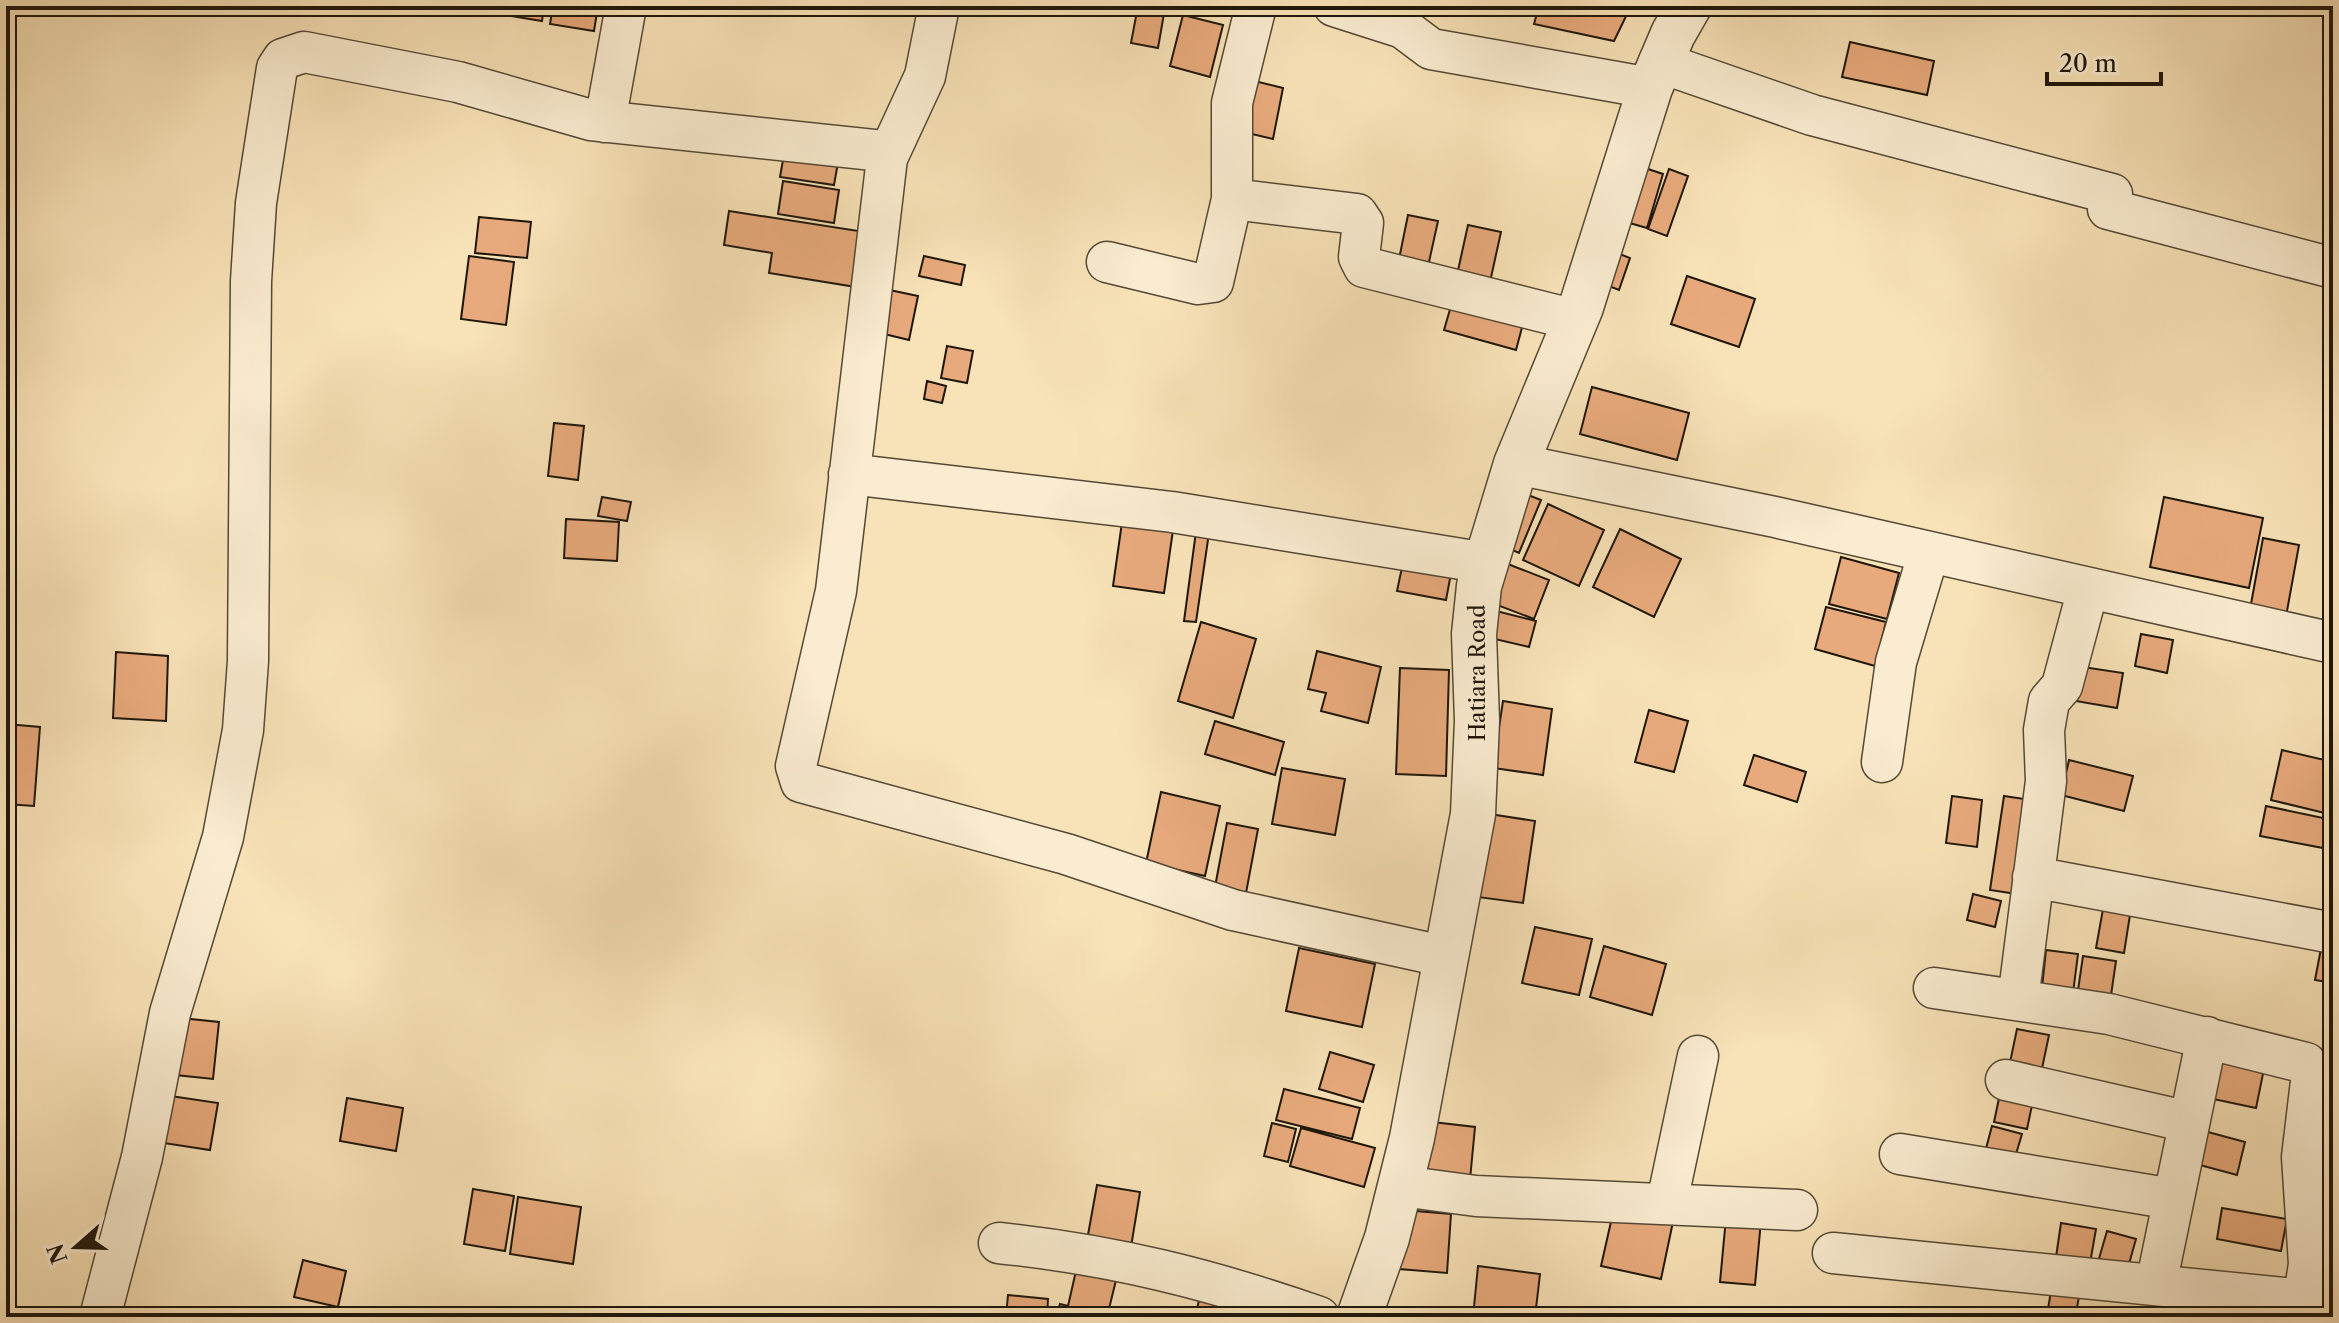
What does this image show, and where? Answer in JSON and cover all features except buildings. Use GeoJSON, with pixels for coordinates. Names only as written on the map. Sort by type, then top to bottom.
{"type":"FeatureCollection","features":[{"type":"Feature","properties":{"kind":"street"},"geometry":{"type":"LineString","coordinates":[[605,122],[626,6]]}},
{"type":"Feature","properties":{"kind":"street"},"geometry":{"type":"LineString","coordinates":[[939,6],[925,76],[887,158],[831,618],[796,766],[801,782],[1066,854],[1233,910],[1447,957]]}},
{"type":"Feature","properties":{"kind":"street"},"geometry":{"type":"LineString","coordinates":[[1107,262],[1198,284],[1213,282],[1232,199],[1232,103],[1256,6]]}},
{"type":"Feature","properties":{"kind":"street"},"geometry":{"type":"LineString","coordinates":[[1334,6],[1403,28],[1431,49],[1654,75],[1812,115],[2333,268]]}},
{"type":"Feature","properties":{"kind":"street","name":"Hatiara Road"},"geometry":{"type":"LineString","coordinates":[[1359,1317],[1401,1186],[1447,957],[1476,783],[1475,604],[1516,464],[1575,320],[1654,75],[1689,6]]}},
{"type":"Feature","properties":{"kind":"street"},"geometry":{"type":"LineString","coordinates":[[100,1317],[142,1157],[170,1013],[223,837],[243,730],[248,661],[253,243],[277,68],[283,59],[304,52],[458,82],[605,122],[880,150],[887,158]]}},
{"type":"Feature","properties":{"kind":"street"},"geometry":{"type":"LineString","coordinates":[[1232,199],[1357,214],[1363,223],[1359,257],[1364,267],[1575,320]]}},
{"type":"Feature","properties":{"kind":"street"},"geometry":{"type":"LineString","coordinates":[[1516,464],[1929,552],[2333,643]]}},
{"type":"Feature","properties":{"kind":"street"},"geometry":{"type":"LineString","coordinates":[[849,474],[1172,512],[1486,563]]}},
{"type":"Feature","properties":{"kind":"street"},"geometry":{"type":"LineString","coordinates":[[1882,762],[1896,662],[1929,552]]}},
{"type":"Feature","properties":{"kind":"street"},"geometry":{"type":"LineString","coordinates":[[2018,1000],[2046,781],[2044,730],[2049,701],[2062,686],[2088,589]]}},
{"type":"Feature","properties":{"kind":"street"},"geometry":{"type":"LineString","coordinates":[[2033,877],[2333,933]]}},
{"type":"Feature","properties":{"kind":"street"},"geometry":{"type":"LineString","coordinates":[[1833,1253],[2156,1285],[2303,1308],[2309,1264],[2302,1157],[2319,1131],[2312,1073],[2306,1063],[2109,1014],[1934,988]]}},
{"type":"Feature","properties":{"kind":"street"},"geometry":{"type":"LineString","coordinates":[[2156,1285],[2207,1037]]}},
{"type":"Feature","properties":{"kind":"street"},"geometry":{"type":"LineString","coordinates":[[1667,1202],[1698,1056]]}},
{"type":"Feature","properties":{"kind":"street"},"geometry":{"type":"LineString","coordinates":[[2006,1080],[2189,1122]]}},
{"type":"Feature","properties":{"kind":"street"},"geometry":{"type":"LineString","coordinates":[[1900,1154],[2173,1199]]}},
{"type":"Feature","properties":{"kind":"street"},"geometry":{"type":"LineString","coordinates":[[1401,1186],[1476,1196],[1797,1210]]}},
{"type":"Feature","properties":{"kind":"street"},"geometry":{"type":"LineString","coordinates":[[999,1243],[1075,1251],[1190,1274],[1319,1317]]}}]}
